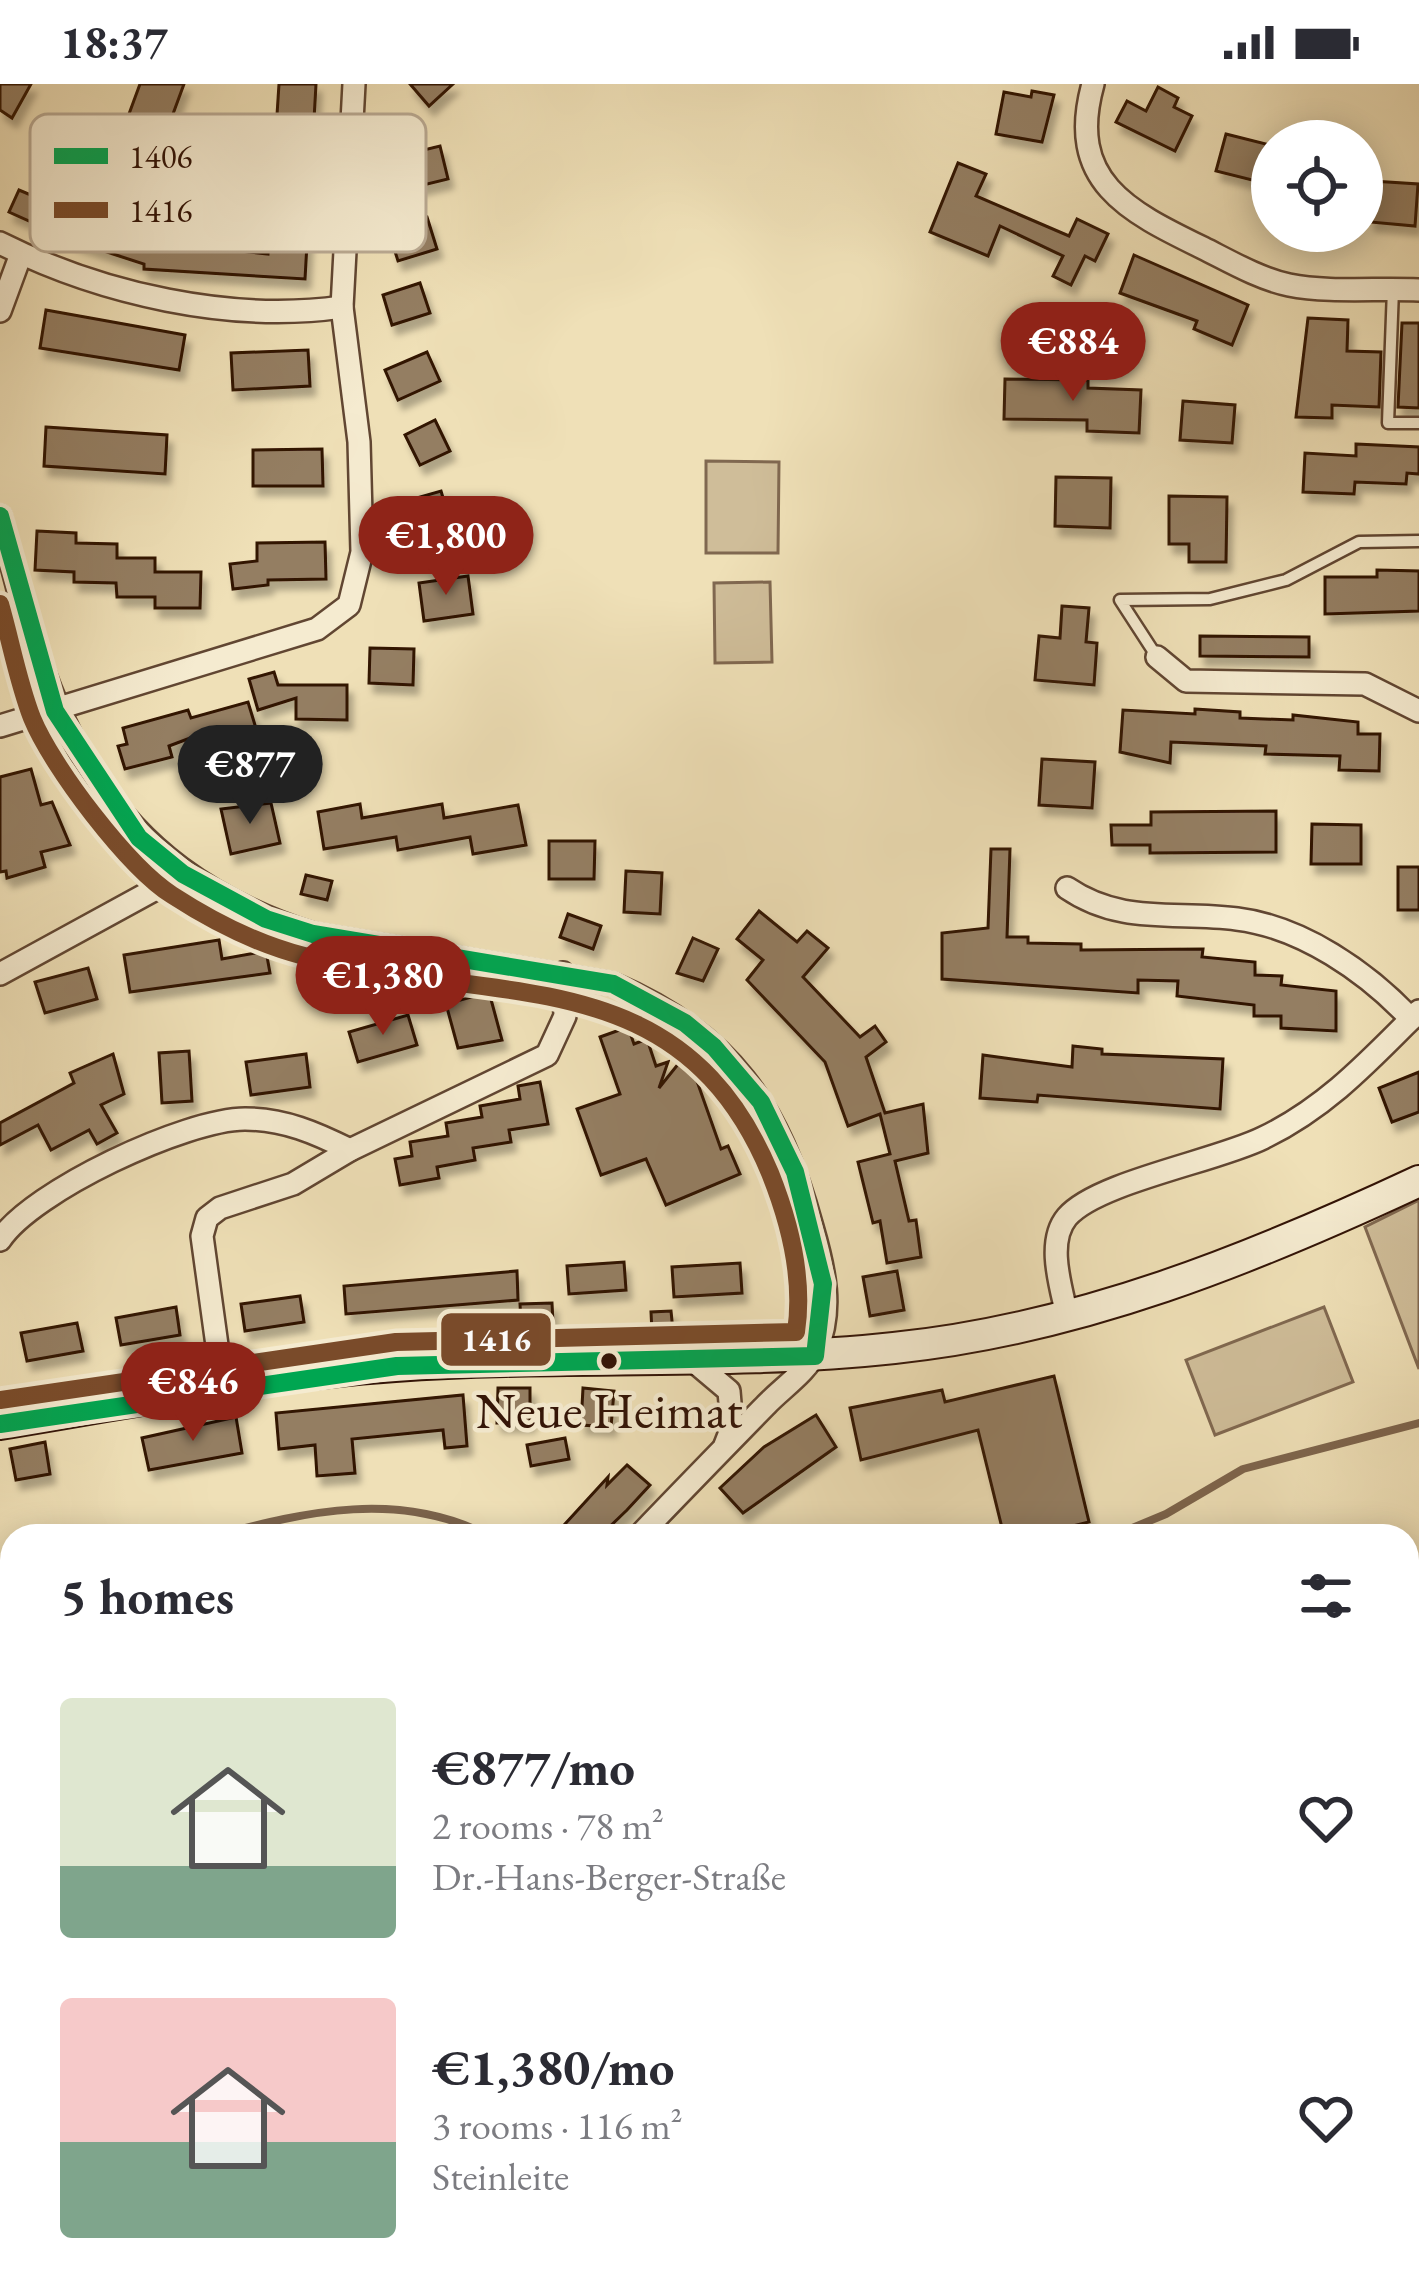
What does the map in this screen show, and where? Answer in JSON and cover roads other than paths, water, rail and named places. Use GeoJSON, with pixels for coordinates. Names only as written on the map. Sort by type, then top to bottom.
{"type":"FeatureCollection","features":[{"type":"Feature","properties":{"kind":"street"},"geometry":{"type":"LineString","coordinates":[[353,114],[354,84]]}},
{"type":"Feature","properties":{"kind":"street"},"geometry":{"type":"LineString","coordinates":[[1093,84],[1086,110],[1088,148],[1102,183],[1129,209],[1288,285],[1419,290]]}},
{"type":"Feature","properties":{"kind":"street"},"geometry":{"type":"LineString","coordinates":[[0,243],[21,254],[191,306],[262,314],[343,307]]}},
{"type":"Feature","properties":{"kind":"street"},"geometry":{"type":"LineString","coordinates":[[0,726],[317,629],[349,605],[362,552],[360,464],[343,307],[346,252]]}},
{"type":"Feature","properties":{"kind":"street"},"geometry":{"type":"LineString","coordinates":[[0,311],[21,254]]}},
{"type":"Feature","properties":{"kind":"street"},"geometry":{"type":"LineString","coordinates":[[0,515],[55,711],[139,838],[183,874],[266,919],[314,934],[360,946],[563,973],[649,999],[708,1039],[774,1117],[796,1168],[824,1269],[826,1315],[814,1356],[650,1524]]}},
{"type":"Feature","properties":{"kind":"street"},"geometry":{"type":"LineString","coordinates":[[1157,657],[1186,681],[1365,684],[1419,711]]}},
{"type":"Feature","properties":{"kind":"street"},"geometry":{"type":"LineString","coordinates":[[0,974],[183,874]]}},
{"type":"Feature","properties":{"kind":"street"},"geometry":{"type":"LineString","coordinates":[[1067,888],[1124,916],[1274,925],[1384,990],[1415,1015],[1325,1104],[1260,1140],[1095,1198],[1070,1214],[1057,1245],[1067,1316]]}},
{"type":"Feature","properties":{"kind":"street"},"geometry":{"type":"LineString","coordinates":[[223,1389],[202,1236],[207,1218],[220,1208],[293,1184],[350,1150],[547,1055],[566,1016],[563,973]]}},
{"type":"Feature","properties":{"kind":"street"},"geometry":{"type":"LineString","coordinates":[[0,1240],[34,1206],[130,1154],[204,1126],[240,1118],[275,1120],[350,1150]]}},
{"type":"Feature","properties":{"kind":"street"},"geometry":{"type":"LineString","coordinates":[[0,1424],[398,1366],[814,1356],[938,1343],[1067,1316],[1260,1254],[1419,1181]]}},
{"type":"Feature","properties":{"kind":"street"},"geometry":{"type":"LineString","coordinates":[[690,1359],[729,1391],[732,1427],[724,1447]]}},
{"type":"Feature","properties":{"kind":"lane"},"geometry":{"type":"LineString","coordinates":[[1393,289],[1388,423],[1419,423]]}},
{"type":"Feature","properties":{"kind":"lane"},"geometry":{"type":"LineString","coordinates":[[1157,657],[1120,600],[1210,599],[1286,580],[1359,542],[1419,541]]}},
{"type":"Feature","properties":{"kind":"waterway"},"geometry":{"type":"LineString","coordinates":[[1142,1524],[1243,1469],[1419,1423]]}},
{"type":"Feature","properties":{"kind":"waterway"},"geometry":{"type":"LineString","coordinates":[[264,1524],[353,1509],[422,1513],[460,1524]]}},
{"type":"Feature","properties":{"kind":"place","name":"Neue Heimat"},"geometry":{"type":"Point","coordinates":[609,1361]}}]}
